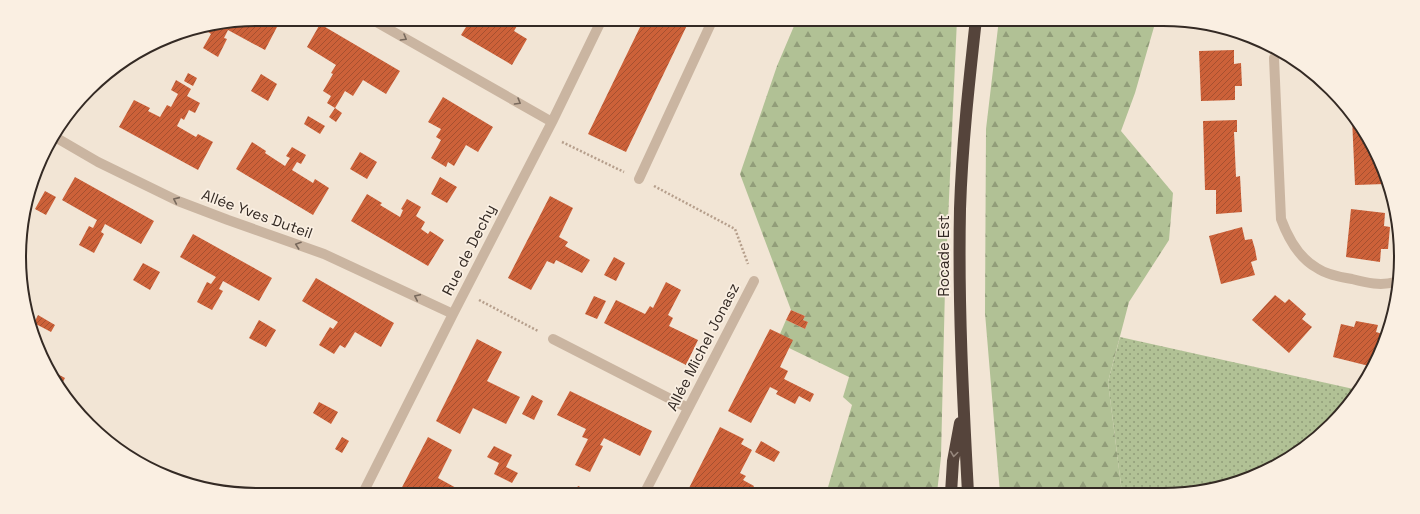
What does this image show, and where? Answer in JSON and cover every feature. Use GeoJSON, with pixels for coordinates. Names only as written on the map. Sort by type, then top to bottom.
{"type":"FeatureCollection","features":[{"type":"Feature","properties":{"kind":"highway","name":"Rocade Est"},"geometry":{"type":"LineString","coordinates":[[968,488],[960,299],[960,209],[967,104],[975,26]]}},
{"type":"Feature","properties":{"kind":"highway"},"geometry":{"type":"LineString","coordinates":[[952,488],[955,449],[964,402]]}},
{"type":"Feature","properties":{"kind":"street"},"geometry":{"type":"LineString","coordinates":[[383,26],[552,122]]}},
{"type":"Feature","properties":{"kind":"street","name":"Rue de Dechy"},"geometry":{"type":"LineString","coordinates":[[366,488],[464,292],[552,122],[599,26]]}},
{"type":"Feature","properties":{"kind":"street"},"geometry":{"type":"LineString","coordinates":[[639,178],[710,26]]}},
{"type":"Feature","properties":{"kind":"street"},"geometry":{"type":"LineString","coordinates":[[1274,58],[1281,219],[1287,234],[1296,249],[1307,261],[1318,269],[1330,274],[1367,283],[1381,284],[1393,282]]}},
{"type":"Feature","properties":{"kind":"street","name":"Allée Yves Duteil"},"geometry":{"type":"LineString","coordinates":[[58,139],[104,165],[178,201],[324,254],[453,314]]}},
{"type":"Feature","properties":{"kind":"street","name":"Allée Michel Jonasz"},"geometry":{"type":"LineString","coordinates":[[647,488],[754,281]]}},
{"type":"Feature","properties":{"kind":"street"},"geometry":{"type":"LineString","coordinates":[[553,339],[688,408]]}},
{"type":"Feature","properties":{"kind":"path","name":"Allée Michel Jonasz"},"geometry":{"type":"LineString","coordinates":[[545,135],[639,178],[735,229],[754,281]]}},
{"type":"Feature","properties":{"kind":"path"},"geometry":{"type":"LineString","coordinates":[[464,292],[553,339]]}},
{"type":"Feature","properties":{"kind":"green space"},"geometry":{"type":"Polygon","coordinates":[[[794,26],[957,26],[945,288],[941,457],[938,488],[828,488],[852,405],[843,397],[849,377],[789,348],[780,334],[786,320],[805,329],[808,322],[803,320],[805,316],[791,310],[740,174],[777,66],[794,26]]]}},
{"type":"Feature","properties":{"kind":"green space"},"geometry":{"type":"Polygon","coordinates":[[[998,26],[1154,27],[1135,93],[1121,131],[1173,193],[1169,240],[1129,302],[1108,382],[1121,488],[1000,488],[985,313],[986,129],[998,26]]]}},
{"type":"Feature","properties":{"kind":"green space"},"geometry":{"type":"Polygon","coordinates":[[[1120,337],[1352,389],[1337,409],[1315,431],[1291,449],[1265,464],[1237,476],[1208,484],[1178,488],[1121,488],[1108,382],[1120,337]]]}},
{"type":"Feature","properties":{"kind":"building"},"geometry":{"type":"Polygon","coordinates":[[[242,26],[277,26],[265,50],[228,30],[224,38],[227,39],[218,57],[203,48],[211,34],[207,31],[242,26]]]}},
{"type":"Feature","properties":{"kind":"building"},"geometry":{"type":"Polygon","coordinates":[[[319,26],[323,26],[400,71],[386,94],[363,80],[353,96],[345,91],[335,108],[327,103],[331,96],[323,91],[333,74],[331,73],[336,65],[307,47],[319,26]]]}},
{"type":"Feature","properties":{"kind":"building"},"geometry":{"type":"Polygon","coordinates":[[[467,26],[517,26],[514,31],[527,39],[512,65],[461,35],[467,26]]]}},
{"type":"Feature","properties":{"kind":"building"},"geometry":{"type":"Polygon","coordinates":[[[641,26],[687,26],[626,152],[588,134],[641,26]]]}},
{"type":"Feature","properties":{"kind":"building"},"geometry":{"type":"Polygon","coordinates":[[[1234,50],[1234,64],[1241,63],[1242,86],[1235,86],[1235,100],[1201,101],[1199,51],[1234,50]]]}},
{"type":"Feature","properties":{"kind":"building"},"geometry":{"type":"Polygon","coordinates":[[[188,73],[197,78],[193,86],[184,81],[188,73]]]}},
{"type":"Feature","properties":{"kind":"building"},"geometry":{"type":"Polygon","coordinates":[[[261,74],[277,84],[268,101],[251,91],[261,74]]]}},
{"type":"Feature","properties":{"kind":"building"},"geometry":{"type":"Polygon","coordinates":[[[176,80],[191,89],[187,96],[200,103],[195,113],[189,110],[184,120],[181,118],[177,126],[196,137],[198,134],[213,142],[198,170],[119,127],[134,100],[150,108],[148,111],[160,117],[167,105],[171,107],[178,94],[171,90],[176,80]]]}},
{"type":"Feature","properties":{"kind":"building"},"geometry":{"type":"Polygon","coordinates":[[[443,97],[493,127],[478,152],[466,145],[454,166],[448,162],[446,167],[431,158],[441,140],[436,137],[441,129],[428,122],[443,97]]]}},
{"type":"Feature","properties":{"kind":"building"},"geometry":{"type":"Polygon","coordinates":[[[335,108],[342,113],[336,122],[329,117],[335,108]]]}},
{"type":"Feature","properties":{"kind":"building"},"geometry":{"type":"Polygon","coordinates":[[[308,116],[325,126],[320,134],[304,124],[308,116]]]}},
{"type":"Feature","properties":{"kind":"building"},"geometry":{"type":"Polygon","coordinates":[[[1237,120],[1237,132],[1234,132],[1236,177],[1240,176],[1242,212],[1216,214],[1216,190],[1205,190],[1203,121],[1237,120]]]}},
{"type":"Feature","properties":{"kind":"building"},"geometry":{"type":"Polygon","coordinates":[[[1352,125],[1370,155],[1382,184],[1355,185],[1352,125]]]}},
{"type":"Feature","properties":{"kind":"building"},"geometry":{"type":"Polygon","coordinates":[[[252,142],[266,151],[265,153],[285,166],[290,158],[286,156],[292,147],[306,155],[301,164],[297,162],[292,170],[313,183],[315,179],[329,188],[313,215],[236,169],[252,142]]]}},
{"type":"Feature","properties":{"kind":"building"},"geometry":{"type":"Polygon","coordinates":[[[360,152],[377,162],[367,179],[350,169],[360,152]]]}},
{"type":"Feature","properties":{"kind":"building"},"geometry":{"type":"Polygon","coordinates":[[[75,177],[154,221],[141,244],[105,224],[101,232],[104,234],[94,253],[79,245],[89,226],[93,228],[97,220],[62,200],[75,177]]]}},
{"type":"Feature","properties":{"kind":"building"},"geometry":{"type":"Polygon","coordinates":[[[440,177],[457,187],[447,203],[431,194],[440,177]]]}},
{"type":"Feature","properties":{"kind":"building"},"geometry":{"type":"Polygon","coordinates":[[[45,191],[56,197],[46,215],[35,209],[45,191]]]}},
{"type":"Feature","properties":{"kind":"building"},"geometry":{"type":"Polygon","coordinates":[[[367,194],[382,203],[380,205],[400,217],[403,210],[401,209],[407,199],[421,207],[416,216],[425,222],[421,229],[428,234],[430,231],[444,240],[428,266],[351,221],[367,194]]]}},
{"type":"Feature","properties":{"kind":"building"},"geometry":{"type":"Polygon","coordinates":[[[550,196],[573,208],[559,237],[568,242],[565,246],[590,260],[582,273],[556,260],[554,264],[547,261],[531,290],[508,278],[550,196]]]}},
{"type":"Feature","properties":{"kind":"building"},"geometry":{"type":"Polygon","coordinates":[[[1351,209],[1385,213],[1384,226],[1390,227],[1388,249],[1381,249],[1380,262],[1346,257],[1351,209]]]}},
{"type":"Feature","properties":{"kind":"building"},"geometry":{"type":"Polygon","coordinates":[[[1242,227],[1245,240],[1252,239],[1255,249],[1257,260],[1251,262],[1255,275],[1221,284],[1209,236],[1242,227]]]}},
{"type":"Feature","properties":{"kind":"building"},"geometry":{"type":"Polygon","coordinates":[[[193,234],[272,278],[259,301],[223,281],[219,289],[223,291],[212,310],[197,302],[207,282],[211,284],[216,277],[180,257],[193,234]]]}},
{"type":"Feature","properties":{"kind":"building"},"geometry":{"type":"Polygon","coordinates":[[[614,257],[625,263],[616,281],[604,275],[614,257]]]}},
{"type":"Feature","properties":{"kind":"building"},"geometry":{"type":"Polygon","coordinates":[[[143,263],[160,272],[150,290],[133,280],[143,263]]]}},
{"type":"Feature","properties":{"kind":"building"},"geometry":{"type":"Polygon","coordinates":[[[316,278],[394,323],[381,347],[355,332],[345,348],[340,345],[334,354],[319,345],[330,327],[333,329],[338,322],[302,301],[316,278]]]}},
{"type":"Feature","properties":{"kind":"building"},"geometry":{"type":"Polygon","coordinates":[[[666,282],[681,290],[668,315],[673,318],[669,326],[698,340],[686,365],[604,323],[616,300],[645,314],[650,306],[653,308],[666,282]]]}},
{"type":"Feature","properties":{"kind":"building"},"geometry":{"type":"Polygon","coordinates":[[[1275,295],[1285,303],[1289,299],[1306,314],[1302,319],[1312,327],[1289,353],[1252,320],[1275,295]]]}},
{"type":"Feature","properties":{"kind":"building"},"geometry":{"type":"Polygon","coordinates":[[[594,296],[606,301],[597,319],[585,314],[594,296]]]}},
{"type":"Feature","properties":{"kind":"building"},"geometry":{"type":"Polygon","coordinates":[[[791,310],[805,316],[803,320],[808,322],[805,329],[786,320],[791,310]]]}},
{"type":"Feature","properties":{"kind":"building"},"geometry":{"type":"Polygon","coordinates":[[[38,315],[55,325],[51,332],[36,324],[35,321],[38,315]]]}},
{"type":"Feature","properties":{"kind":"building"},"geometry":{"type":"Polygon","coordinates":[[[259,320],[276,330],[266,347],[249,338],[259,320]]]}},
{"type":"Feature","properties":{"kind":"building"},"geometry":{"type":"Polygon","coordinates":[[[1356,321],[1378,325],[1376,332],[1381,333],[1367,365],[1333,357],[1341,324],[1354,327],[1356,321]]]}},
{"type":"Feature","properties":{"kind":"building"},"geometry":{"type":"Polygon","coordinates":[[[770,329],[793,340],[780,367],[788,371],[784,379],[814,394],[810,402],[799,396],[795,404],[776,394],[778,391],[770,387],[751,423],[728,411],[770,329]]]}},
{"type":"Feature","properties":{"kind":"building"},"geometry":{"type":"Polygon","coordinates":[[[477,339],[502,352],[487,381],[520,397],[506,424],[473,408],[460,434],[436,421],[477,339]]]}},
{"type":"Feature","properties":{"kind":"building"},"geometry":{"type":"Polygon","coordinates":[[[59,375],[65,378],[63,382],[59,375]]]}},
{"type":"Feature","properties":{"kind":"building"},"geometry":{"type":"Polygon","coordinates":[[[570,391],[652,431],[640,456],[604,438],[600,445],[603,446],[590,472],[575,465],[588,439],[582,437],[586,429],[557,415],[570,391]]]}},
{"type":"Feature","properties":{"kind":"building"},"geometry":{"type":"Polygon","coordinates":[[[532,395],[543,401],[534,420],[522,414],[532,395]]]}},
{"type":"Feature","properties":{"kind":"building"},"geometry":{"type":"Polygon","coordinates":[[[319,402],[338,412],[331,424],[313,413],[319,402]]]}},
{"type":"Feature","properties":{"kind":"building"},"geometry":{"type":"Polygon","coordinates":[[[720,427],[744,439],[741,444],[752,450],[740,473],[746,476],[743,480],[754,486],[753,488],[689,488],[720,427]]]}},
{"type":"Feature","properties":{"kind":"building"},"geometry":{"type":"Polygon","coordinates":[[[342,437],[349,441],[342,453],[335,449],[342,437]]]}},
{"type":"Feature","properties":{"kind":"building"},"geometry":{"type":"Polygon","coordinates":[[[428,437],[452,450],[438,478],[456,488],[402,488],[428,437]]]}},
{"type":"Feature","properties":{"kind":"building"},"geometry":{"type":"Polygon","coordinates":[[[761,441],[780,452],[774,462],[755,452],[761,441]]]}},
{"type":"Feature","properties":{"kind":"building"},"geometry":{"type":"Polygon","coordinates":[[[494,446],[512,455],[506,467],[518,473],[512,483],[494,474],[499,463],[487,457],[494,446]]]}}]}
